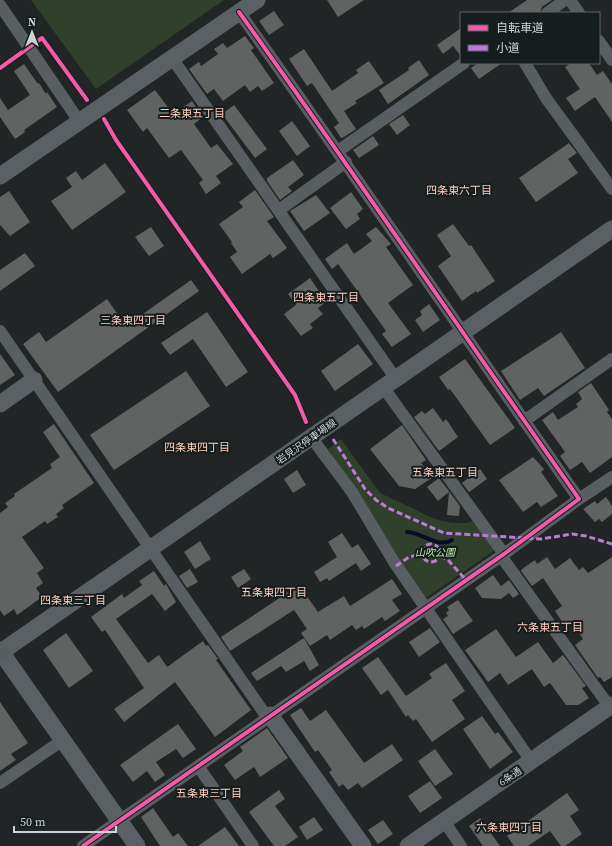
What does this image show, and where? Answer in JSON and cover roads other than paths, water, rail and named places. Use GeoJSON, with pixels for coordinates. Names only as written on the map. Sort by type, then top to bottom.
{"type":"FeatureCollection","features":[{"type":"Feature","properties":{"kind":"street"},"geometry":{"type":"LineString","coordinates":[[0,176],[256,0]]}},
{"type":"Feature","properties":{"kind":"street"},"geometry":{"type":"LineString","coordinates":[[547,12],[565,0]]}},
{"type":"Feature","properties":{"kind":"street"},"geometry":{"type":"LineString","coordinates":[[570,0],[579,12]]}},
{"type":"Feature","properties":{"kind":"street"},"geometry":{"type":"LineString","coordinates":[[0,5],[79,121]]}},
{"type":"Feature","properties":{"kind":"street"},"geometry":{"type":"LineString","coordinates":[[239,12],[346,162],[579,499]]}},
{"type":"Feature","properties":{"kind":"street"},"geometry":{"type":"LineString","coordinates":[[604,42],[612,60]]}},
{"type":"Feature","properties":{"kind":"street"},"geometry":{"type":"LineString","coordinates":[[172,58],[278,210],[502,555],[611,705]]}},
{"type":"Feature","properties":{"kind":"street"},"geometry":{"type":"LineString","coordinates":[[338,151],[463,64]]}},
{"type":"Feature","properties":{"kind":"street"},"geometry":{"type":"LineString","coordinates":[[526,64],[546,98],[612,189]]}},
{"type":"Feature","properties":{"kind":"street"},"geometry":{"type":"LineString","coordinates":[[278,210],[346,162]]}},
{"type":"Feature","properties":{"kind":"street","name":"岩見沢停車場線"},"geometry":{"type":"LineString","coordinates":[[0,652],[612,229]]}},
{"type":"Feature","properties":{"kind":"street"},"geometry":{"type":"LineString","coordinates":[[0,330],[150,549],[268,716],[363,846]]}},
{"type":"Feature","properties":{"kind":"street"},"geometry":{"type":"LineString","coordinates":[[524,421],[612,359]]}},
{"type":"Feature","properties":{"kind":"street"},"geometry":{"type":"LineString","coordinates":[[0,404],[34,380]]}},
{"type":"Feature","properties":{"kind":"street"},"geometry":{"type":"LineString","coordinates":[[311,437],[352,492],[394,562],[531,761]]}},
{"type":"Feature","properties":{"kind":"street"},"geometry":{"type":"LineString","coordinates":[[83,846],[268,716],[502,555],[612,476]]}},
{"type":"Feature","properties":{"kind":"street"},"geometry":{"type":"LineString","coordinates":[[0,652],[137,846]]}},
{"type":"Feature","properties":{"kind":"street","name":"6条通"},"geometry":{"type":"LineString","coordinates":[[408,846],[611,705]]}},
{"type":"Feature","properties":{"kind":"street"},"geometry":{"type":"LineString","coordinates":[[0,783],[63,740]]}},
{"type":"Feature","properties":{"kind":"street"},"geometry":{"type":"LineString","coordinates":[[198,766],[253,846]]}},
{"type":"Feature","properties":{"kind":"street"},"geometry":{"type":"LineString","coordinates":[[444,821],[461,846]]}},
{"type":"Feature","properties":{"kind":"waterway"},"geometry":{"type":"LineString","coordinates":[[407,532],[441,543],[452,540]]}},
{"type":"Feature","properties":{"kind":"district","name":"二条東五丁目"},"geometry":{"type":"Point","coordinates":[192,113]}},
{"type":"Feature","properties":{"kind":"district","name":"四条東六丁目"},"geometry":{"type":"Point","coordinates":[459,190]}},
{"type":"Feature","properties":{"kind":"district","name":"四条東五丁目"},"geometry":{"type":"Point","coordinates":[326,297]}},
{"type":"Feature","properties":{"kind":"district","name":"三条東四丁目"},"geometry":{"type":"Point","coordinates":[133,320]}},
{"type":"Feature","properties":{"kind":"district","name":"四条東四丁目"},"geometry":{"type":"Point","coordinates":[197,447]}},
{"type":"Feature","properties":{"kind":"district","name":"五条東五丁目"},"geometry":{"type":"Point","coordinates":[445,472]}},
{"type":"Feature","properties":{"kind":"district","name":"五条東四丁目"},"geometry":{"type":"Point","coordinates":[274,592]}},
{"type":"Feature","properties":{"kind":"district","name":"四条東三丁目"},"geometry":{"type":"Point","coordinates":[73,600]}},
{"type":"Feature","properties":{"kind":"district","name":"六条東五丁目"},"geometry":{"type":"Point","coordinates":[550,627]}},
{"type":"Feature","properties":{"kind":"district","name":"五条東三丁目"},"geometry":{"type":"Point","coordinates":[209,793]}},
{"type":"Feature","properties":{"kind":"district","name":"六条東四丁目"},"geometry":{"type":"Point","coordinates":[509,827]}},
{"type":"Feature","properties":{"kind":"park label","name":"山吹公園"},"geometry":{"type":"Point","coordinates":[435,552]}}]}
